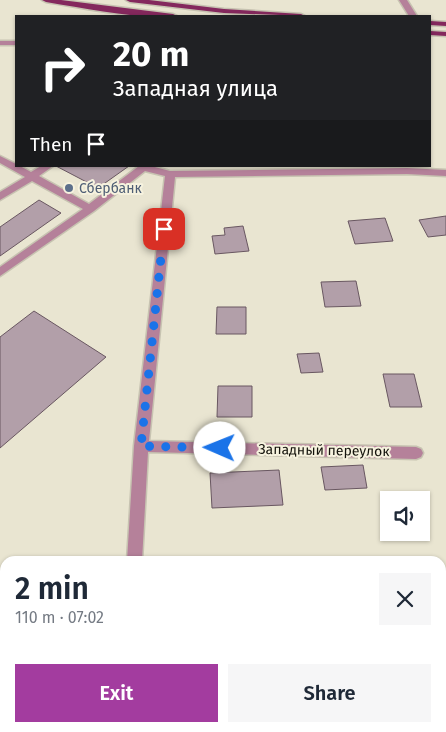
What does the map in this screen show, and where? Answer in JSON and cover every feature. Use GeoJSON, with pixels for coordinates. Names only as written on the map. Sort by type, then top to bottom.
{"type":"FeatureCollection","features":[{"type":"Feature","properties":{"kind":"main road"},"geometry":{"type":"LineString","coordinates":[[46,0],[104,9],[163,15]]}},
{"type":"Feature","properties":{"kind":"main road"},"geometry":{"type":"LineString","coordinates":[[130,0],[216,10],[287,15]]}},
{"type":"Feature","properties":{"kind":"main road"},"geometry":{"type":"LineString","coordinates":[[431,24],[446,24]]}},
{"type":"Feature","properties":{"kind":"main road"},"geometry":{"type":"LineString","coordinates":[[431,33],[446,34]]}},
{"type":"Feature","properties":{"kind":"street"},"geometry":{"type":"LineString","coordinates":[[403,0],[412,15]]}},
{"type":"Feature","properties":{"kind":"street"},"geometry":{"type":"LineString","coordinates":[[0,43],[15,43]]}},
{"type":"Feature","properties":{"kind":"street"},"geometry":{"type":"LineString","coordinates":[[0,159],[90,209]]}},
{"type":"Feature","properties":{"kind":"street"},"geometry":{"type":"LineString","coordinates":[[0,197],[47,167]]}},
{"type":"Feature","properties":{"kind":"street"},"geometry":{"type":"LineString","coordinates":[[0,272],[90,209],[145,167],[170,174],[407,171],[446,173]]}},
{"type":"Feature","properties":{"kind":"street"},"geometry":{"type":"LineString","coordinates":[[134,556],[141,446],[170,174]]}},
{"type":"Feature","properties":{"kind":"street","name":"Западный переулок"},"geometry":{"type":"LineString","coordinates":[[141,446],[416,453]]}},
{"type":"Feature","properties":{"kind":"building"},"geometry":{"type":"Polygon","coordinates":[[[58,167],[128,167],[98,188],[58,167]]]}},
{"type":"Feature","properties":{"kind":"building"},"geometry":{"type":"Polygon","coordinates":[[[39,200],[61,213],[0,256],[0,227],[39,200]]]}},
{"type":"Feature","properties":{"kind":"building"},"geometry":{"type":"Polygon","coordinates":[[[446,216],[446,235],[428,237],[419,220],[446,216]]]}},
{"type":"Feature","properties":{"kind":"building"},"geometry":{"type":"Polygon","coordinates":[[[385,218],[393,241],[355,244],[348,221],[385,218]]]}},
{"type":"Feature","properties":{"kind":"building"},"geometry":{"type":"Polygon","coordinates":[[[243,226],[249,251],[215,254],[212,236],[225,235],[224,228],[243,226]]]}},
{"type":"Feature","properties":{"kind":"building"},"geometry":{"type":"Polygon","coordinates":[[[356,281],[361,306],[325,307],[321,282],[356,281]]]}},
{"type":"Feature","properties":{"kind":"building"},"geometry":{"type":"Polygon","coordinates":[[[217,307],[246,307],[246,334],[216,334],[217,307]]]}},
{"type":"Feature","properties":{"kind":"building"},"geometry":{"type":"Polygon","coordinates":[[[34,311],[106,357],[0,448],[0,337],[34,311]]]}},
{"type":"Feature","properties":{"kind":"building"},"geometry":{"type":"Polygon","coordinates":[[[319,353],[323,372],[301,373],[297,354],[319,353]]]}},
{"type":"Feature","properties":{"kind":"building"},"geometry":{"type":"Polygon","coordinates":[[[383,374],[414,374],[422,407],[390,407],[383,374]]]}},
{"type":"Feature","properties":{"kind":"building"},"geometry":{"type":"Polygon","coordinates":[[[218,386],[252,386],[252,417],[217,417],[218,386]]]}},
{"type":"Feature","properties":{"kind":"building"},"geometry":{"type":"Polygon","coordinates":[[[363,465],[367,488],[325,490],[321,467],[363,465]]]}},
{"type":"Feature","properties":{"kind":"building"},"geometry":{"type":"Polygon","coordinates":[[[279,470],[283,505],[212,508],[210,473],[279,470]]]}},
{"type":"Feature","properties":{"kind":"place","name":"Сбербанк"},"geometry":{"type":"Point","coordinates":[69,188]}},
{"type":"Feature","properties":{"kind":"route"},"geometry":{"type":"LineString","coordinates":[[164,229],[141,446],[220,448]]}}]}
